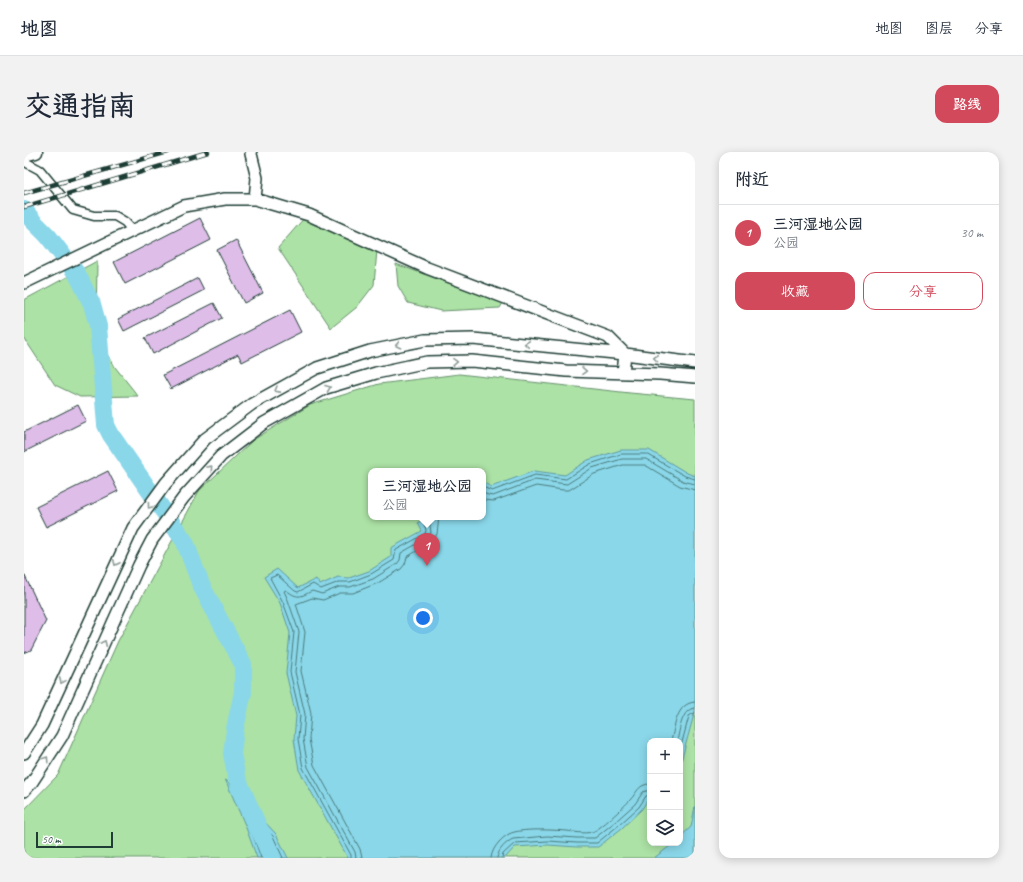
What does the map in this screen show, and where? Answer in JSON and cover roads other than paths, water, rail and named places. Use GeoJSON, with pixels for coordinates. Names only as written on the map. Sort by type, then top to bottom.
{"type":"FeatureCollection","features":[{"type":"Feature","properties":{"kind":"main road"},"geometry":{"type":"LineString","coordinates":[[24,156],[36,152]]}},
{"type":"Feature","properties":{"kind":"main road"},"geometry":{"type":"LineString","coordinates":[[251,154],[257,178],[255,199]]}},
{"type":"Feature","properties":{"kind":"main road"},"geometry":{"type":"LineString","coordinates":[[24,283],[184,206],[225,198],[255,199],[309,215],[427,268],[608,337],[625,354]]}},
{"type":"Feature","properties":{"kind":"main road"},"geometry":{"type":"LineString","coordinates":[[24,753],[42,725],[133,528],[166,483],[205,440],[252,404],[317,368],[370,351],[425,340],[473,339],[625,354],[695,363]]}},
{"type":"Feature","properties":{"kind":"main road"},"geometry":{"type":"LineString","coordinates":[[623,373],[625,354]]}},
{"type":"Feature","properties":{"kind":"main road"},"geometry":{"type":"LineString","coordinates":[[24,791],[32,782],[62,736],[130,585],[152,540],[184,497],[221,456],[264,423],[326,388],[376,373],[427,362],[472,361],[566,371],[695,377]]}},
{"type":"Feature","properties":{"kind":"street"},"geometry":{"type":"LineString","coordinates":[[24,156],[27,163],[40,170],[73,210],[94,216],[115,216],[125,222],[133,231]]}},
{"type":"Feature","properties":{"kind":"water"},"geometry":{"type":"Polygon","coordinates":[[[621,450],[649,450],[687,473],[695,476],[695,711],[683,754],[683,738],[647,738],[647,801],[642,809],[622,828],[598,847],[548,845],[515,847],[505,858],[348,858],[299,770],[294,739],[296,716],[286,673],[290,633],[280,603],[264,577],[277,569],[298,588],[316,579],[320,585],[338,577],[349,578],[369,571],[391,557],[391,548],[422,531],[418,523],[422,520],[486,520],[486,484],[491,487],[534,471],[565,475],[588,460],[621,450]]]}},
{"type":"Feature","properties":{"kind":"water"},"geometry":{"type":"Polygon","coordinates":[[[225,779],[276,834],[288,858],[257,858],[245,825],[225,779]]]}},
{"type":"Feature","properties":{"kind":"water"},"geometry":{"type":"Polygon","coordinates":[[[695,806],[695,858],[654,858],[670,846],[683,846],[683,834],[691,827],[695,806]]]}},
{"type":"Feature","properties":{"kind":"waterway"},"geometry":{"type":"LineString","coordinates":[[24,210],[48,236],[77,274],[92,304],[98,326],[106,425],[111,435],[185,542],[201,585],[243,664],[243,692],[235,729],[232,754],[237,778],[272,858]]}},
{"type":"Feature","properties":{"kind":"railway"},"geometry":{"type":"LineString","coordinates":[[24,193],[168,152]]}},
{"type":"Feature","properties":{"kind":"railway"},"geometry":{"type":"LineString","coordinates":[[24,207],[208,152]]}},
{"type":"Feature","properties":{"kind":"place","name":"三河湿地公园"},"geometry":{"type":"Point","coordinates":[427,566]}}]}
